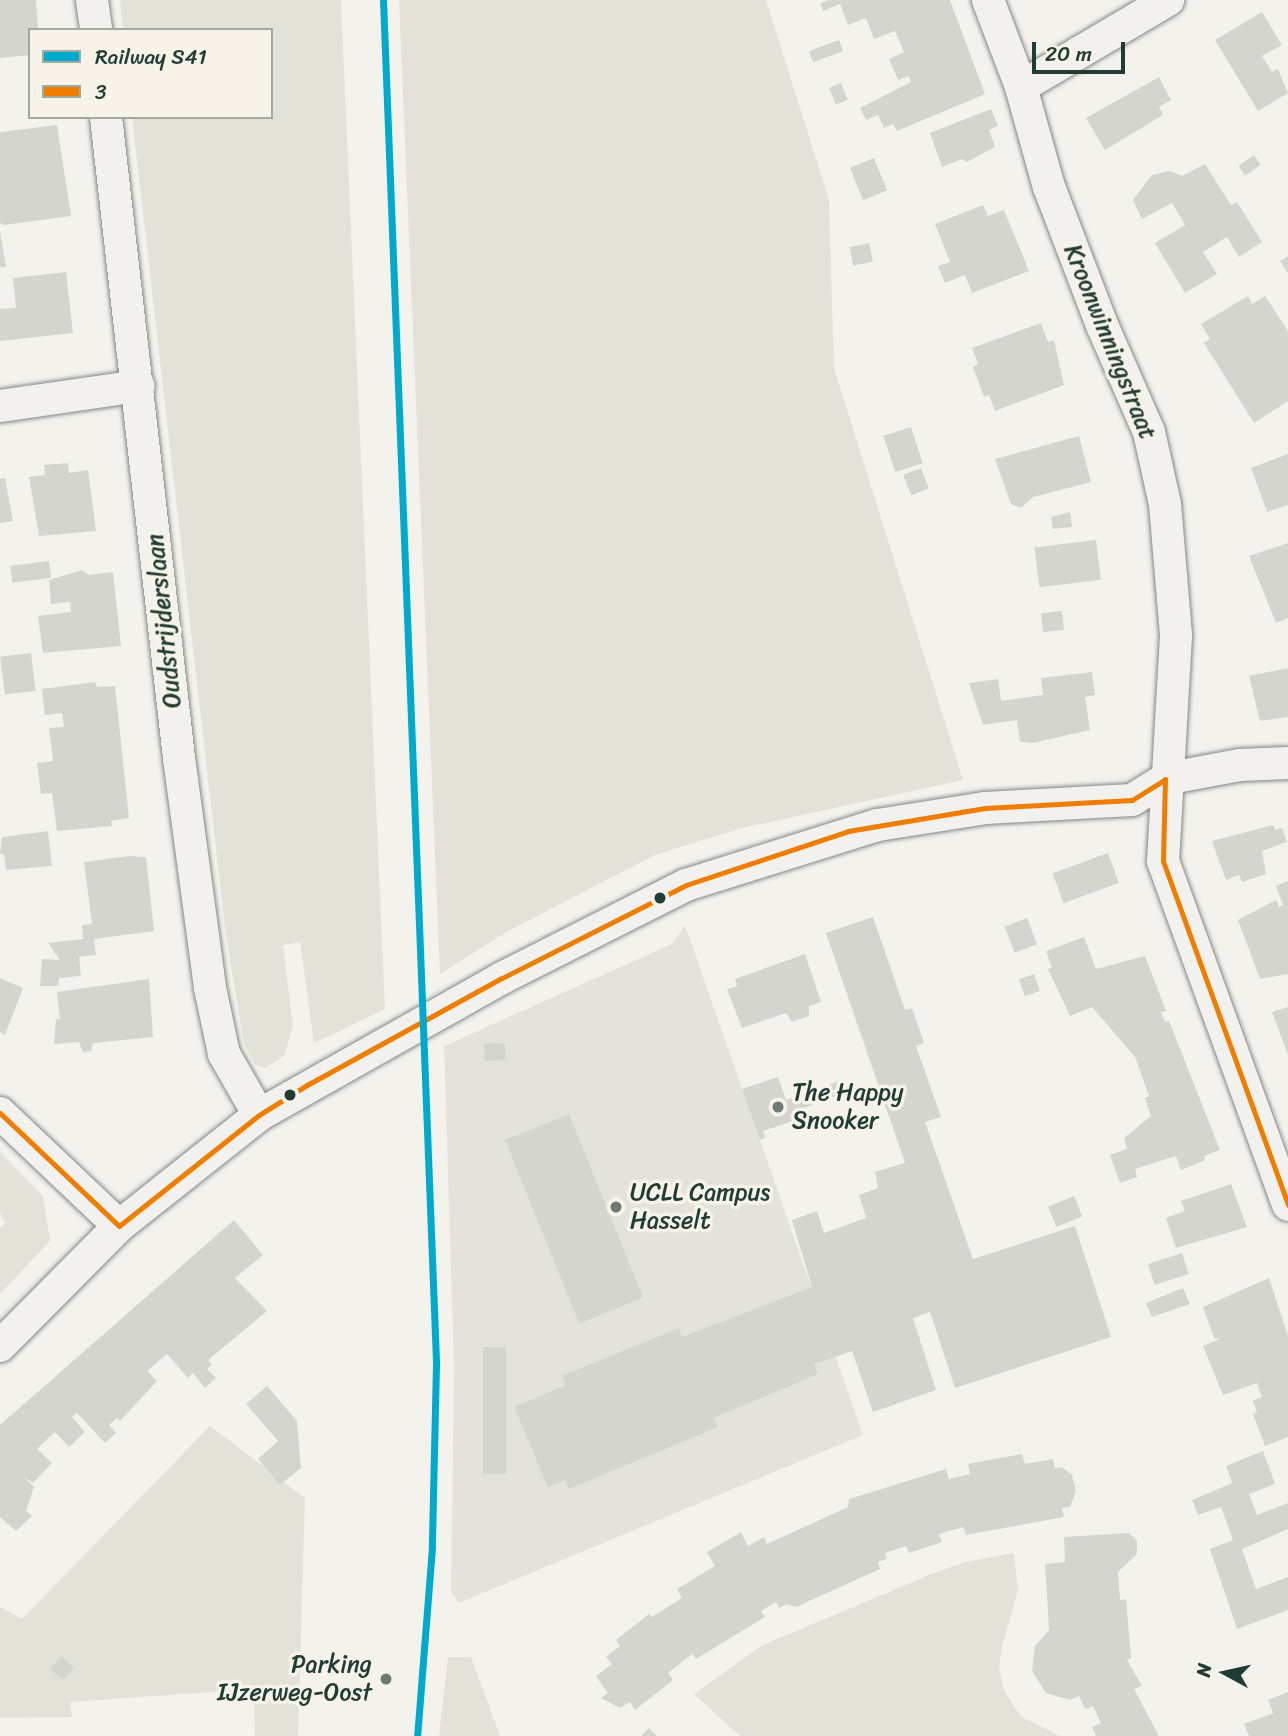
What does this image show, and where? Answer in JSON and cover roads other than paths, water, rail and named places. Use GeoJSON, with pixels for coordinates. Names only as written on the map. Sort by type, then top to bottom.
{"type":"FeatureCollection","features":[{"type":"Feature","properties":{"kind":"street"},"geometry":{"type":"LineString","coordinates":[[92,0],[96,28]]}},
{"type":"Feature","properties":{"kind":"street","name":"Kroonwinningstraat"},"geometry":{"type":"LineString","coordinates":[[988,0],[1021,87],[1049,187],[1102,325],[1149,432],[1165,504],[1176,636],[1165,779],[1163,861],[1288,1205]]}},
{"type":"Feature","properties":{"kind":"street"},"geometry":{"type":"LineString","coordinates":[[1021,87],[1168,0]]}},
{"type":"Feature","properties":{"kind":"street","name":"Oudstrijderslaan"},"geometry":{"type":"LineString","coordinates":[[106,119],[139,386],[179,758],[210,988],[224,1054],[259,1115]]}},
{"type":"Feature","properties":{"kind":"street"},"geometry":{"type":"LineString","coordinates":[[0,406],[139,386]]}},
{"type":"Feature","properties":{"kind":"street"},"geometry":{"type":"LineString","coordinates":[[0,1346],[119,1226],[259,1115],[502,978],[686,885],[848,831],[985,808],[1132,800],[1165,779],[1240,765],[1288,763]]}},
{"type":"Feature","properties":{"kind":"street"},"geometry":{"type":"LineString","coordinates":[[0,1113],[119,1226]]}},
{"type":"Feature","properties":{"kind":"rail line","name":"S41"},"geometry":{"type":"LineString","coordinates":[[383,0],[436,1364],[432,1547],[417,1736]]}},
{"type":"Feature","properties":{"kind":"place","name":"The Happy Snooker"},"geometry":{"type":"Point","coordinates":[778,1107]}},
{"type":"Feature","properties":{"kind":"place","name":"UCLL Campus Hasselt"},"geometry":{"type":"Point","coordinates":[616,1207]}},
{"type":"Feature","properties":{"kind":"place","name":"Parking IJzerweg-Oost"},"geometry":{"type":"Point","coordinates":[386,1679]}}]}
